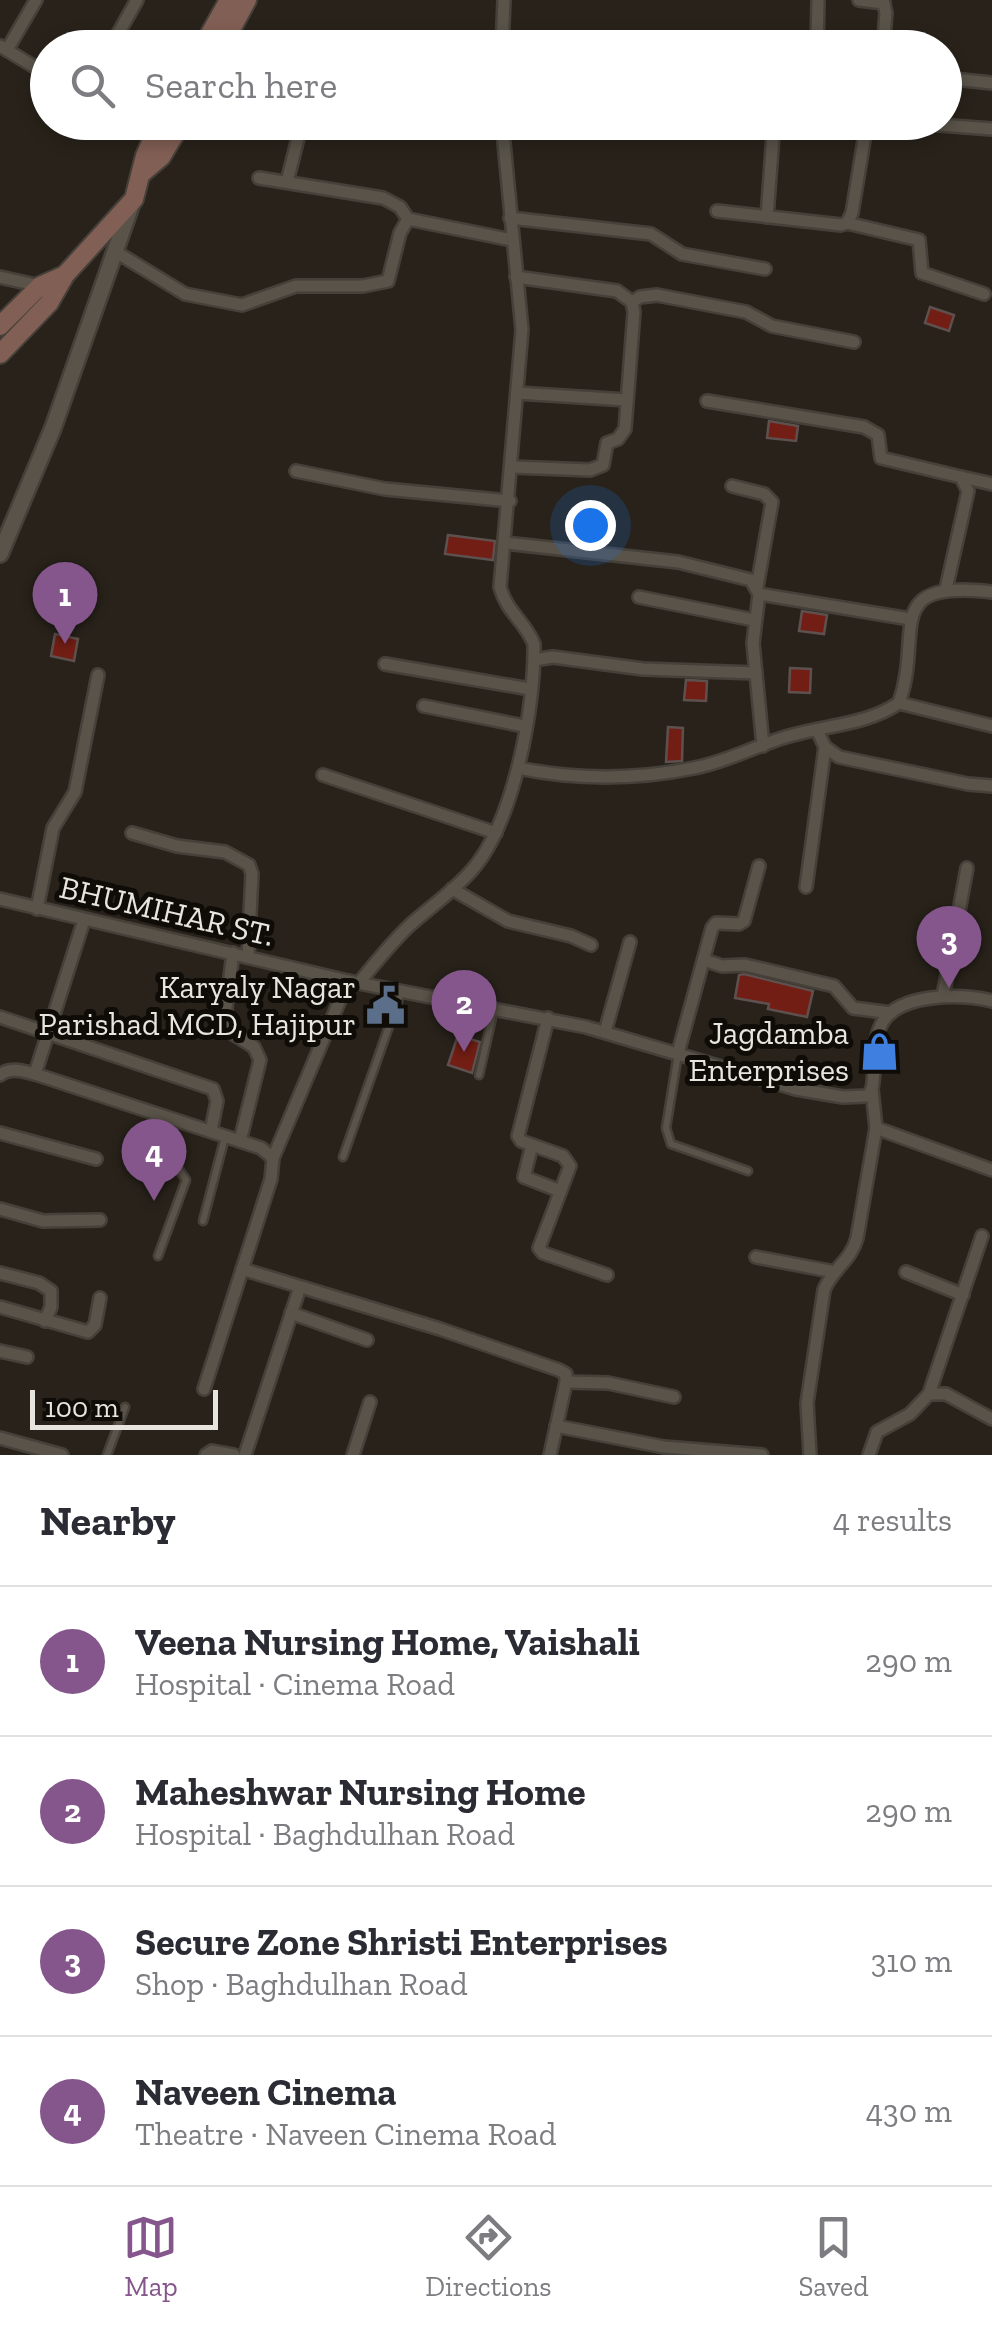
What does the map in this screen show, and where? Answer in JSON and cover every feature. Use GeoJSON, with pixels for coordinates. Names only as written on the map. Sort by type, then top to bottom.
{"type":"FeatureCollection","features":[{"type":"Feature","properties":{"kind":"main road"},"geometry":{"type":"LineString","coordinates":[[212,30],[229,0]]}},
{"type":"Feature","properties":{"kind":"main road"},"geometry":{"type":"LineString","coordinates":[[231,30],[247,0]]}},
{"type":"Feature","properties":{"kind":"main road"},"geometry":{"type":"LineString","coordinates":[[0,354],[134,199],[153,140]]}},
{"type":"Feature","properties":{"kind":"main road"},"geometry":{"type":"LineString","coordinates":[[141,174],[161,156],[171,140]]}},
{"type":"Feature","properties":{"kind":"main road"},"geometry":{"type":"LineString","coordinates":[[0,326],[40,286],[65,275]]}},
{"type":"Feature","properties":{"kind":"street"},"geometry":{"type":"LineString","coordinates":[[30,64],[4,48],[36,0]]}},
{"type":"Feature","properties":{"kind":"street"},"geometry":{"type":"LineString","coordinates":[[120,30],[137,0]]}},
{"type":"Feature","properties":{"kind":"street"},"geometry":{"type":"LineString","coordinates":[[503,30],[504,0]]}},
{"type":"Feature","properties":{"kind":"street"},"geometry":{"type":"LineString","coordinates":[[817,30],[818,0]]}},
{"type":"Feature","properties":{"kind":"street"},"geometry":{"type":"LineString","coordinates":[[859,0],[883,1],[883,30]]}},
{"type":"Feature","properties":{"kind":"street"},"geometry":{"type":"LineString","coordinates":[[962,80],[992,83]]}},
{"type":"Feature","properties":{"kind":"street"},"geometry":{"type":"LineString","coordinates":[[962,127],[992,129]]}},
{"type":"Feature","properties":{"kind":"street"},"geometry":{"type":"LineString","coordinates":[[287,182],[298,140]]}},
{"type":"Feature","properties":{"kind":"street"},"geometry":{"type":"LineString","coordinates":[[204,1390],[271,1179],[270,1154],[353,982],[408,926],[476,866],[507,808],[518,768],[534,644],[528,630],[504,605],[500,587],[522,330],[504,140]]}},
{"type":"Feature","properties":{"kind":"street"},"geometry":{"type":"LineString","coordinates":[[767,217],[773,140]]}},
{"type":"Feature","properties":{"kind":"street"},"geometry":{"type":"LineString","coordinates":[[847,223],[864,140]]}},
{"type":"Feature","properties":{"kind":"street"},"geometry":{"type":"LineString","coordinates":[[259,178],[383,198],[400,208],[408,220],[512,240]]}},
{"type":"Feature","properties":{"kind":"street"},"geometry":{"type":"LineString","coordinates":[[0,554],[53,428],[134,199]]}},
{"type":"Feature","properties":{"kind":"street"},"geometry":{"type":"LineString","coordinates":[[717,211],[840,226],[847,223],[920,240],[922,273],[984,294]]}},
{"type":"Feature","properties":{"kind":"street"},"geometry":{"type":"LineString","coordinates":[[510,218],[651,234],[682,254],[764,269]]}},
{"type":"Feature","properties":{"kind":"street"},"geometry":{"type":"LineString","coordinates":[[116,252],[185,294],[242,305],[296,286],[363,286],[388,281],[400,233],[408,220]]}},
{"type":"Feature","properties":{"kind":"street"},"geometry":{"type":"LineString","coordinates":[[0,277],[40,286]]}},
{"type":"Feature","properties":{"kind":"street"},"geometry":{"type":"LineString","coordinates":[[516,278],[616,291],[632,302]]}},
{"type":"Feature","properties":{"kind":"street"},"geometry":{"type":"LineString","coordinates":[[632,302],[657,295],[746,312],[772,326],[854,342]]}},
{"type":"Feature","properties":{"kind":"street"},"geometry":{"type":"LineString","coordinates":[[512,467],[603,465],[607,443],[622,435],[632,302]]}},
{"type":"Feature","properties":{"kind":"street"},"geometry":{"type":"LineString","coordinates":[[517,393],[627,400]]}},
{"type":"Feature","properties":{"kind":"street"},"geometry":{"type":"LineString","coordinates":[[707,401],[864,426],[878,435],[882,458],[992,484]]}},
{"type":"Feature","properties":{"kind":"street"},"geometry":{"type":"LineString","coordinates":[[296,471],[385,489],[510,501]]}},
{"type":"Feature","properties":{"kind":"street"},"geometry":{"type":"LineString","coordinates":[[946,589],[968,491],[961,477]]}},
{"type":"Feature","properties":{"kind":"street"},"geometry":{"type":"LineString","coordinates":[[732,486],[764,494],[772,502],[754,620],[763,746]]}},
{"type":"Feature","properties":{"kind":"street"},"geometry":{"type":"LineString","coordinates":[[504,543],[678,562],[740,576],[758,590],[910,619]]}},
{"type":"Feature","properties":{"kind":"street"},"geometry":{"type":"LineString","coordinates":[[899,703],[905,685],[910,619],[924,598],[946,589],[992,592]]}},
{"type":"Feature","properties":{"kind":"street"},"geometry":{"type":"LineString","coordinates":[[639,597],[754,620]]}},
{"type":"Feature","properties":{"kind":"street"},"geometry":{"type":"LineString","coordinates":[[534,660],[553,656],[643,668],[756,673]]}},
{"type":"Feature","properties":{"kind":"street"},"geometry":{"type":"LineString","coordinates":[[385,664],[530,689]]}},
{"type":"Feature","properties":{"kind":"street"},"geometry":{"type":"LineString","coordinates":[[36,909],[53,828],[75,792],[98,675]]}},
{"type":"Feature","properties":{"kind":"street"},"geometry":{"type":"LineString","coordinates":[[518,768],[560,776],[648,774],[695,768],[816,730],[864,720],[899,703],[992,726]]}},
{"type":"Feature","properties":{"kind":"street"},"geometry":{"type":"LineString","coordinates":[[424,706],[524,726]]}},
{"type":"Feature","properties":{"kind":"street"},"geometry":{"type":"LineString","coordinates":[[816,730],[832,755],[992,786]]}},
{"type":"Feature","properties":{"kind":"street"},"geometry":{"type":"LineString","coordinates":[[806,887],[825,747]]}},
{"type":"Feature","properties":{"kind":"street"},"geometry":{"type":"LineString","coordinates":[[322,774],[496,833]]}},
{"type":"Feature","properties":{"kind":"street"},"geometry":{"type":"LineString","coordinates":[[132,834],[177,846],[225,852],[249,865],[252,874],[248,957]]}},
{"type":"Feature","properties":{"kind":"street"},"geometry":{"type":"LineString","coordinates":[[678,1053],[716,923],[744,921],[759,866]]}},
{"type":"Feature","properties":{"kind":"street"},"geometry":{"type":"LineString","coordinates":[[942,996],[966,868]]}},
{"type":"Feature","properties":{"kind":"street"},"geometry":{"type":"LineString","coordinates":[[452,889],[508,921],[571,936],[591,945]]}},
{"type":"Feature","properties":{"kind":"street","name":"BHUMIHAR ST."},"geometry":{"type":"LineString","coordinates":[[0,899],[353,982],[548,1018],[771,1083],[844,1098],[868,1096],[872,1089]]}},
{"type":"Feature","properties":{"kind":"street"},"geometry":{"type":"LineString","coordinates":[[35,1074],[84,920]]}},
{"type":"Feature","properties":{"kind":"street"},"geometry":{"type":"LineString","coordinates":[[605,1032],[630,942]]}},
{"type":"Feature","properties":{"kind":"street"},"geometry":{"type":"LineString","coordinates":[[233,953],[227,1030],[254,1047],[260,1060],[240,1141]]}},
{"type":"Feature","properties":{"kind":"street"},"geometry":{"type":"LineString","coordinates":[[704,960],[722,966],[746,965],[834,986],[853,1008],[890,1012],[942,996],[992,1001]]}},
{"type":"Feature","properties":{"kind":"street"},"geometry":{"type":"LineString","coordinates":[[810,1455],[807,1403],[824,1290],[854,1251],[876,1128],[872,1089],[878,1031],[890,1012]]}},
{"type":"Feature","properties":{"kind":"street"},"geometry":{"type":"LineString","coordinates":[[0,1017],[213,1090],[217,1102],[211,1131]]}},
{"type":"Feature","properties":{"kind":"street"},"geometry":{"type":"LineString","coordinates":[[548,1018],[518,1129],[522,1141],[568,1160],[568,1174],[539,1248],[542,1254],[607,1275]]}},
{"type":"Feature","properties":{"kind":"street"},"geometry":{"type":"LineString","coordinates":[[0,1075],[18,1070],[35,1074],[270,1154]]}},
{"type":"Feature","properties":{"kind":"street"},"geometry":{"type":"LineString","coordinates":[[876,1128],[992,1170]]}},
{"type":"Feature","properties":{"kind":"street"},"geometry":{"type":"LineString","coordinates":[[0,1133],[96,1160]]}},
{"type":"Feature","properties":{"kind":"street"},"geometry":{"type":"LineString","coordinates":[[532,1145],[524,1178],[560,1191]]}},
{"type":"Feature","properties":{"kind":"street"},"geometry":{"type":"LineString","coordinates":[[0,1209],[42,1221],[100,1220]]}},
{"type":"Feature","properties":{"kind":"street"},"geometry":{"type":"LineString","coordinates":[[869,1455],[877,1432],[910,1414],[930,1394],[982,1236]]}},
{"type":"Feature","properties":{"kind":"street"},"geometry":{"type":"LineString","coordinates":[[756,1256],[835,1272]]}},
{"type":"Feature","properties":{"kind":"street"},"geometry":{"type":"LineString","coordinates":[[242,1269],[566,1374],[550,1455]]}},
{"type":"Feature","properties":{"kind":"street"},"geometry":{"type":"LineString","coordinates":[[906,1272],[963,1296]]}},
{"type":"Feature","properties":{"kind":"street"},"geometry":{"type":"LineString","coordinates":[[0,1273],[39,1283],[51,1291],[51,1307],[45,1321]]}},
{"type":"Feature","properties":{"kind":"street"},"geometry":{"type":"LineString","coordinates":[[244,1455],[300,1286]]}},
{"type":"Feature","properties":{"kind":"street"},"geometry":{"type":"LineString","coordinates":[[0,1307],[88,1332],[100,1298]]}},
{"type":"Feature","properties":{"kind":"street"},"geometry":{"type":"LineString","coordinates":[[291,1314],[367,1340]]}},
{"type":"Feature","properties":{"kind":"street"},"geometry":{"type":"LineString","coordinates":[[0,1351],[27,1357]]}},
{"type":"Feature","properties":{"kind":"street"},"geometry":{"type":"LineString","coordinates":[[566,1382],[608,1383],[674,1398]]}},
{"type":"Feature","properties":{"kind":"street"},"geometry":{"type":"LineString","coordinates":[[930,1394],[946,1394],[992,1419]]}},
{"type":"Feature","properties":{"kind":"street"},"geometry":{"type":"LineString","coordinates":[[353,1455],[370,1402]]}},
{"type":"Feature","properties":{"kind":"street"},"geometry":{"type":"LineString","coordinates":[[556,1426],[664,1448],[762,1455]]}},
{"type":"Feature","properties":{"kind":"street"},"geometry":{"type":"LineString","coordinates":[[0,1438],[62,1455]]}},
{"type":"Feature","properties":{"kind":"street"},"geometry":{"type":"LineString","coordinates":[[206,1455],[219,1450],[234,1455]]}},
{"type":"Feature","properties":{"kind":"lane"},"geometry":{"type":"LineString","coordinates":[[343,1157],[401,990]]}},
{"type":"Feature","properties":{"kind":"lane"},"geometry":{"type":"LineString","coordinates":[[480,1075],[494,1008]]}},
{"type":"Feature","properties":{"kind":"lane"},"geometry":{"type":"LineString","coordinates":[[678,1053],[666,1128],[671,1144],[748,1172]]}},
{"type":"Feature","properties":{"kind":"lane"},"geometry":{"type":"LineString","coordinates":[[154,1112],[145,1154],[178,1168],[186,1180],[158,1256]]}},
{"type":"Feature","properties":{"kind":"lane"},"geometry":{"type":"LineString","coordinates":[[203,1221],[225,1136]]}},
{"type":"Feature","properties":{"kind":"lane"},"geometry":{"type":"LineString","coordinates":[[107,1455],[125,1407]]}},
{"type":"Feature","properties":{"kind":"building"},"geometry":{"type":"Polygon","coordinates":[[[930,307],[954,315],[949,331],[925,323],[930,307]]]}},
{"type":"Feature","properties":{"kind":"building"},"geometry":{"type":"Polygon","coordinates":[[[769,421],[798,426],[796,441],[767,438],[769,421]]]}},
{"type":"Feature","properties":{"kind":"building"},"geometry":{"type":"Polygon","coordinates":[[[448,535],[495,541],[493,560],[445,554],[448,535]]]}},
{"type":"Feature","properties":{"kind":"building"},"geometry":{"type":"Polygon","coordinates":[[[802,611],[827,615],[824,634],[799,631],[802,611]]]}},
{"type":"Feature","properties":{"kind":"building"},"geometry":{"type":"Polygon","coordinates":[[[55,634],[78,639],[74,661],[51,656],[55,634]]]}},
{"type":"Feature","properties":{"kind":"building"},"geometry":{"type":"Polygon","coordinates":[[[790,668],[811,669],[810,693],[789,692],[790,668]]]}},
{"type":"Feature","properties":{"kind":"building"},"geometry":{"type":"Polygon","coordinates":[[[686,680],[707,681],[706,701],[684,700],[686,680]]]}},
{"type":"Feature","properties":{"kind":"building"},"geometry":{"type":"Polygon","coordinates":[[[668,727],[683,728],[682,761],[666,762],[668,727]]]}},
{"type":"Feature","properties":{"kind":"building"},"geometry":{"type":"Polygon","coordinates":[[[739,975],[813,991],[807,1017],[735,998],[739,975]]]}},
{"type":"Feature","properties":{"kind":"building"},"geometry":{"type":"Polygon","coordinates":[[[458,1035],[480,1042],[472,1073],[448,1065],[458,1035]]]}},
{"type":"Feature","properties":{"kind":"place","name":"Veena Nursing Home, Vaishali"},"geometry":{"type":"Point","coordinates":[65,644]}},
{"type":"Feature","properties":{"kind":"place","name":"Secure Zone Shristi Enterprises"},"geometry":{"type":"Point","coordinates":[949,988]}},
{"type":"Feature","properties":{"kind":"place","name":"Karyaly Nagar Parishad MCD, Hajipur"},"geometry":{"type":"Point","coordinates":[386,1005]}},
{"type":"Feature","properties":{"kind":"place","name":"Jagdamba Enterprises"},"geometry":{"type":"Point","coordinates":[879,1051]}},
{"type":"Feature","properties":{"kind":"place","name":"Maheshwar Nursing Home"},"geometry":{"type":"Point","coordinates":[464,1052]}},
{"type":"Feature","properties":{"kind":"place","name":"Naveen Cinema"},"geometry":{"type":"Point","coordinates":[154,1201]}}]}
